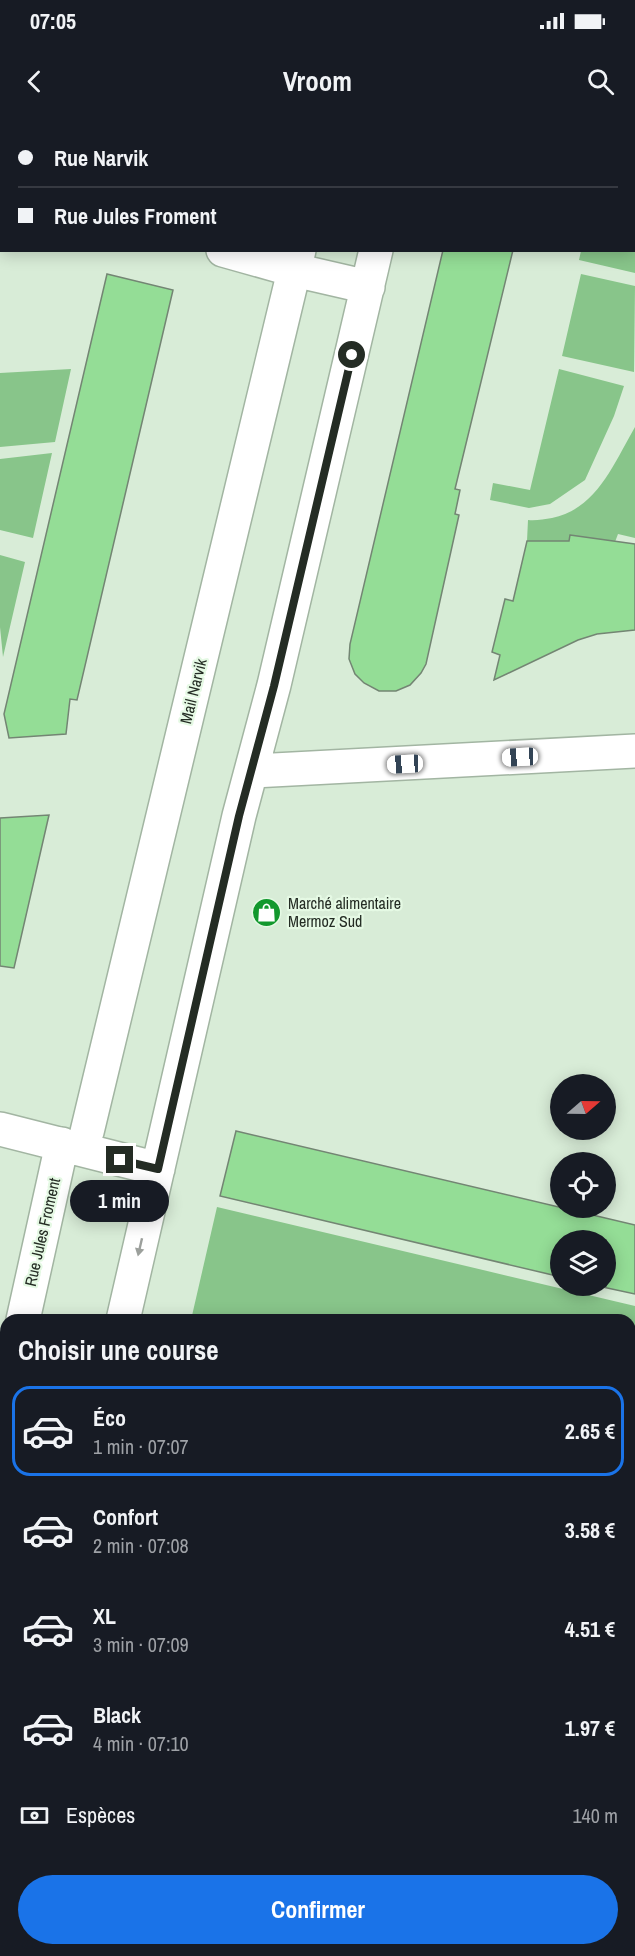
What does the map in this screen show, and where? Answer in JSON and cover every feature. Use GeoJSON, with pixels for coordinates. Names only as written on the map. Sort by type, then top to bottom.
{"type":"FeatureCollection","features":[{"type":"Feature","properties":{"kind":"street"},"geometry":{"type":"LineString","coordinates":[[239,252],[297,260],[368,287]]}},
{"type":"Feature","properties":{"kind":"street"},"geometry":{"type":"LineString","coordinates":[[124,1314],[239,816],[253,771],[376,252]]}},
{"type":"Feature","properties":{"kind":"street","name":"Mail Narvik"},"geometry":{"type":"LineString","coordinates":[[75,1138],[297,260]]}},
{"type":"Feature","properties":{"kind":"street"},"geometry":{"type":"LineString","coordinates":[[253,771],[635,751]]}},
{"type":"Feature","properties":{"kind":"street"},"geometry":{"type":"LineString","coordinates":[[0,1129],[75,1138],[158,1169]]}},
{"type":"Feature","properties":{"kind":"street","name":"Rue Jules Froment"},"geometry":{"type":"LineString","coordinates":[[25,1314],[75,1138]]}},
{"type":"Feature","properties":{"kind":"green space"},"geometry":{"type":"Polygon","coordinates":[[[581,252],[635,252],[635,273],[579,260],[581,252]]]}},
{"type":"Feature","properties":{"kind":"green space"},"geometry":{"type":"Polygon","coordinates":[[[581,274],[635,286],[634,372],[562,356],[581,274]]]}},
{"type":"Feature","properties":{"kind":"green space"},"geometry":{"type":"Polygon","coordinates":[[[71,369],[55,442],[0,447],[0,373],[71,369]]]}},
{"type":"Feature","properties":{"kind":"green space"},"geometry":{"type":"Polygon","coordinates":[[[559,369],[624,386],[614,416],[585,480],[550,504],[529,508],[490,500],[493,483],[530,490],[559,369]]]}},
{"type":"Feature","properties":{"kind":"green space"},"geometry":{"type":"Polygon","coordinates":[[[635,427],[635,538],[618,534],[615,542],[570,536],[569,541],[527,541],[528,520],[552,518],[568,513],[592,495],[611,469],[635,427]]]}},
{"type":"Feature","properties":{"kind":"green space"},"geometry":{"type":"Polygon","coordinates":[[[52,453],[33,538],[0,530],[0,459],[52,453]]]}},
{"type":"Feature","properties":{"kind":"green space"},"geometry":{"type":"Polygon","coordinates":[[[0,555],[25,562],[3,657],[0,627],[0,555]]]}},
{"type":"Feature","properties":{"kind":"green space"},"geometry":{"type":"Polygon","coordinates":[[[217,1207],[550,1286],[550,1296],[593,1296],[635,1306],[635,1314],[192,1314],[217,1207]]]}},
{"type":"Feature","properties":{"kind":"building"},"geometry":{"type":"Polygon","coordinates":[[[443,252],[513,252],[455,489],[460,490],[455,514],[459,515],[426,664],[410,685],[396,691],[379,691],[364,683],[355,674],[349,659],[350,644],[443,252]]]}},
{"type":"Feature","properties":{"kind":"building"},"geometry":{"type":"Polygon","coordinates":[[[107,274],[173,290],[77,700],[70,699],[66,734],[9,738],[4,714],[107,274]]]}},
{"type":"Feature","properties":{"kind":"building"},"geometry":{"type":"Polygon","coordinates":[[[570,535],[635,544],[635,630],[597,634],[578,640],[494,680],[500,655],[492,652],[505,599],[513,601],[527,541],[569,541],[570,535]]]}},
{"type":"Feature","properties":{"kind":"building"},"geometry":{"type":"Polygon","coordinates":[[[49,815],[14,968],[0,966],[0,818],[49,815]]]}},
{"type":"Feature","properties":{"kind":"building"},"geometry":{"type":"Polygon","coordinates":[[[236,1131],[550,1205],[550,1218],[605,1218],[635,1225],[635,1294],[616,1290],[616,1230],[550,1230],[550,1274],[220,1196],[236,1131]]]}},
{"type":"Feature","properties":{"kind":"place","name":"Marché alimentaire Mermoz Sud"},"geometry":{"type":"Point","coordinates":[267,912]}},
{"type":"Feature","properties":{"kind":"route"},"geometry":{"type":"LineString","coordinates":[[120,1160],[158,1169],[239,816],[253,771],[274,686],[352,355]]}}]}
